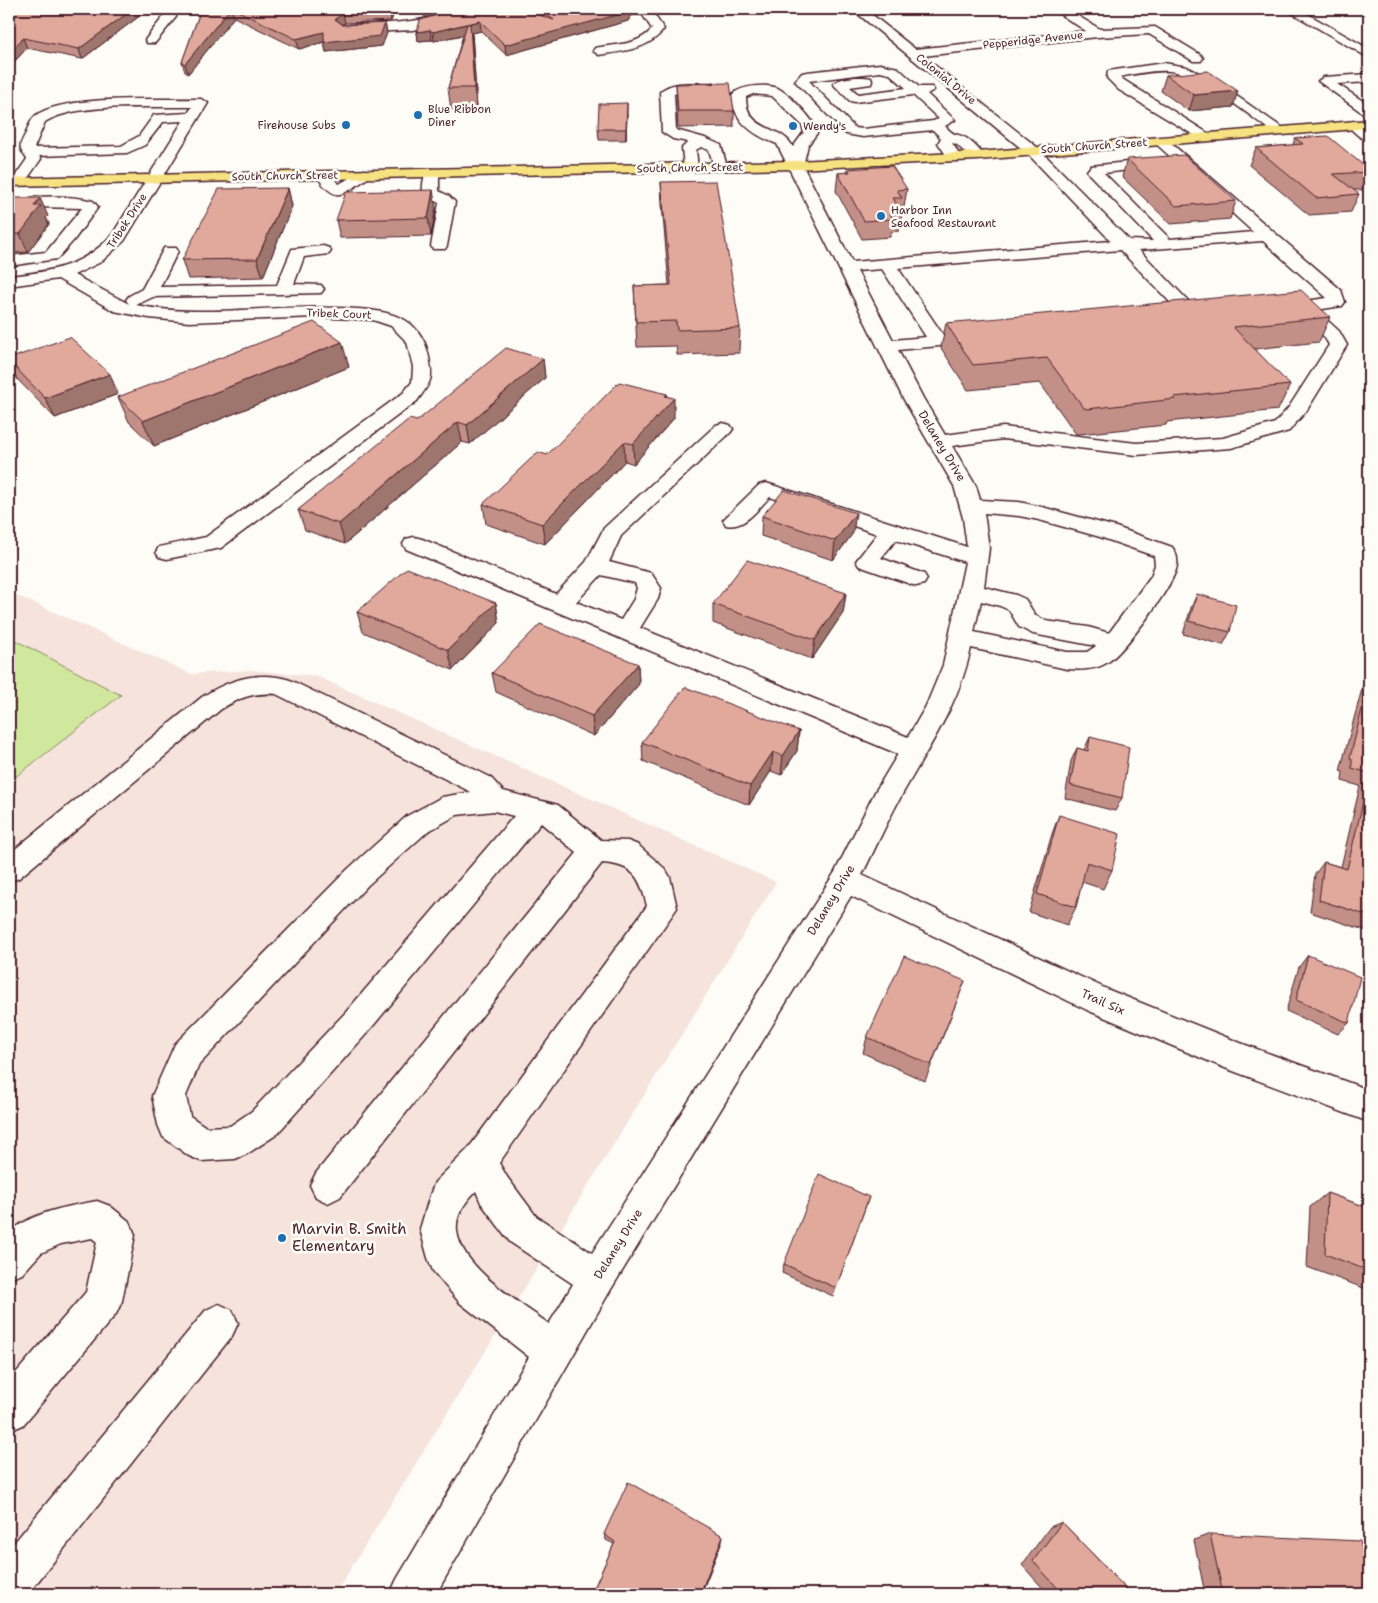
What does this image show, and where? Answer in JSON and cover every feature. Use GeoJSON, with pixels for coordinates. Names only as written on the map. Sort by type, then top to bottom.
{"type":"FeatureCollection","features":[{"type":"Feature","properties":{"kind":"main road","name":"South Church Street"},"geometry":{"type":"LineString","coordinates":[[13,182],[796,165],[977,156],[1362,124]]}},
{"type":"Feature","properties":{"kind":"street"},"geometry":{"type":"LineString","coordinates":[[151,40],[170,18],[171,9]]}},
{"type":"Feature","properties":{"kind":"street"},"geometry":{"type":"LineString","coordinates":[[345,29],[413,26],[442,20],[473,9]]}},
{"type":"Feature","properties":{"kind":"street"},"geometry":{"type":"LineString","coordinates":[[561,9],[596,12],[667,9]]}},
{"type":"Feature","properties":{"kind":"street","name":"Colonial Drive"},"geometry":{"type":"LineString","coordinates":[[858,9],[1033,151],[1124,245],[1203,316],[1168,319]]}},
{"type":"Feature","properties":{"kind":"street"},"geometry":{"type":"LineString","coordinates":[[1058,9],[1098,33]]}},
{"type":"Feature","properties":{"kind":"street"},"geometry":{"type":"LineString","coordinates":[[1294,10],[1313,10]]}},
{"type":"Feature","properties":{"kind":"street"},"geometry":{"type":"LineString","coordinates":[[1294,10],[1369,54]]}},
{"type":"Feature","properties":{"kind":"street"},"geometry":{"type":"LineString","coordinates":[[599,51],[626,47],[655,36],[658,30],[646,11]]}},
{"type":"Feature","properties":{"kind":"street","name":"Pepperidge Avenue"},"geometry":{"type":"LineString","coordinates":[[914,53],[1098,33],[1151,30],[1197,58]]}},
{"type":"Feature","properties":{"kind":"street"},"geometry":{"type":"LineString","coordinates":[[1207,137],[1124,87],[1113,78],[1113,74],[1171,67],[1185,70],[1238,101],[1280,131]]}},
{"type":"Feature","properties":{"kind":"street"},"geometry":{"type":"LineString","coordinates":[[880,68],[894,71],[948,120],[936,125],[863,133],[851,131],[801,81],[807,76],[880,68]]}},
{"type":"Feature","properties":{"kind":"street"},"geometry":{"type":"LineString","coordinates":[[1369,78],[1324,81],[1369,111]]}},
{"type":"Feature","properties":{"kind":"street"},"geometry":{"type":"LineString","coordinates":[[886,80],[838,84],[855,98],[956,87]]}},
{"type":"Feature","properties":{"kind":"street"},"geometry":{"type":"LineString","coordinates":[[720,87],[678,88],[667,92],[669,132],[716,148],[720,167]]}},
{"type":"Feature","properties":{"kind":"street","name":"Delaney Drive"},"geometry":{"type":"LineString","coordinates":[[412,1594],[597,1278],[845,880],[884,800],[939,707],[955,665],[978,548],[971,506],[965,486],[913,398],[783,141],[759,131],[740,112],[739,95],[751,90],[776,92],[808,124],[811,132],[801,146],[796,165]]}},
{"type":"Feature","properties":{"kind":"street"},"geometry":{"type":"LineString","coordinates":[[1350,99],[1369,97]]}},
{"type":"Feature","properties":{"kind":"street"},"geometry":{"type":"LineString","coordinates":[[13,182],[34,159],[28,152],[28,144],[39,120],[48,114],[75,106],[201,103],[192,117],[159,118],[146,115],[82,116],[39,120]]}},
{"type":"Feature","properties":{"kind":"street","name":"Tribek Drive"},"geometry":{"type":"LineString","coordinates":[[9,281],[59,273],[94,262],[111,248],[192,117]]}},
{"type":"Feature","properties":{"kind":"street"},"geometry":{"type":"LineString","coordinates":[[28,152],[122,150],[133,148],[145,139],[159,118]]}},
{"type":"Feature","properties":{"kind":"street"},"geometry":{"type":"LineString","coordinates":[[1362,124],[1369,137]]}},
{"type":"Feature","properties":{"kind":"street"},"geometry":{"type":"LineString","coordinates":[[936,125],[948,138],[961,141],[977,156]]}},
{"type":"Feature","properties":{"kind":"street"},"geometry":{"type":"LineString","coordinates":[[948,138],[945,143],[954,157]]}},
{"type":"Feature","properties":{"kind":"street"},"geometry":{"type":"LineString","coordinates":[[691,168],[689,148],[700,141]]}},
{"type":"Feature","properties":{"kind":"street"},"geometry":{"type":"LineString","coordinates":[[1160,141],[1334,294],[1336,302],[1276,309]]}},
{"type":"Feature","properties":{"kind":"street"},"geometry":{"type":"LineString","coordinates":[[1166,245],[1094,171],[1096,169],[1182,161]]}},
{"type":"Feature","properties":{"kind":"street"},"geometry":{"type":"LineString","coordinates":[[432,173],[431,193],[444,198],[448,202],[439,246]]}},
{"type":"Feature","properties":{"kind":"street"},"geometry":{"type":"LineString","coordinates":[[323,175],[338,190],[364,174]]}},
{"type":"Feature","properties":{"kind":"street"},"geometry":{"type":"LineString","coordinates":[[1077,196],[1114,192]]}},
{"type":"Feature","properties":{"kind":"street"},"geometry":{"type":"LineString","coordinates":[[9,210],[12,207],[23,204],[75,202],[88,204],[90,207],[69,236],[51,256],[9,261]]}},
{"type":"Feature","properties":{"kind":"street"},"geometry":{"type":"LineString","coordinates":[[103,235],[120,234]]}},
{"type":"Feature","properties":{"kind":"street"},"geometry":{"type":"LineString","coordinates":[[69,236],[86,235]]}},
{"type":"Feature","properties":{"kind":"street"},"geometry":{"type":"LineString","coordinates":[[847,267],[1124,245],[1166,245],[1267,236]]}},
{"type":"Feature","properties":{"kind":"street"},"geometry":{"type":"LineString","coordinates":[[149,292],[170,251]]}},
{"type":"Feature","properties":{"kind":"street"},"geometry":{"type":"LineString","coordinates":[[284,289],[298,252],[323,251]]}},
{"type":"Feature","properties":{"kind":"street"},"geometry":{"type":"LineString","coordinates":[[887,264],[938,341]]}},
{"type":"Feature","properties":{"kind":"street","name":"Tribek Court"},"geometry":{"type":"LineString","coordinates":[[59,273],[120,308],[189,317],[315,312],[374,315],[397,322],[416,340],[422,367],[421,383],[410,397],[213,544],[167,552]]}},
{"type":"Feature","properties":{"kind":"street"},"geometry":{"type":"LineString","coordinates":[[120,308],[149,292],[315,288]]}},
{"type":"Feature","properties":{"kind":"street"},"geometry":{"type":"LineString","coordinates":[[940,442],[1003,433],[1136,448],[1224,444],[1282,427],[1297,410],[1338,345],[1332,335],[1302,306]]}},
{"type":"Feature","properties":{"kind":"street"},"geometry":{"type":"LineString","coordinates":[[887,346],[998,336]]}},
{"type":"Feature","properties":{"kind":"street"},"geometry":{"type":"LineString","coordinates":[[560,604],[596,566],[612,533],[723,429]]}},
{"type":"Feature","properties":{"kind":"street"},"geometry":{"type":"LineString","coordinates":[[734,520],[766,488],[891,532],[977,558]]}},
{"type":"Feature","properties":{"kind":"street"},"geometry":{"type":"LineString","coordinates":[[961,638],[1077,662],[1091,661],[1114,643],[1166,571],[1164,552],[1108,532],[1019,509],[971,506]]}},
{"type":"Feature","properties":{"kind":"street"},"geometry":{"type":"LineString","coordinates":[[891,532],[867,561],[916,579]]}},
{"type":"Feature","properties":{"kind":"street"},"geometry":{"type":"LineString","coordinates":[[414,544],[915,750]]}},
{"type":"Feature","properties":{"kind":"street"},"geometry":{"type":"LineString","coordinates":[[596,566],[643,578],[649,588],[646,599],[625,632]]}},
{"type":"Feature","properties":{"kind":"street"},"geometry":{"type":"LineString","coordinates":[[971,591],[1008,600],[1017,605],[1021,615],[1027,621],[1042,628],[1088,635],[1114,643]]}},
{"type":"Feature","properties":{"kind":"street"},"geometry":{"type":"LineString","coordinates":[[9,870],[220,696],[245,685],[265,684],[281,686],[480,784],[494,800]]}},
{"type":"Feature","properties":{"kind":"street"},"geometry":{"type":"LineString","coordinates":[[535,810],[358,1022],[264,1123],[235,1142],[201,1144],[175,1125],[169,1096],[187,1056],[358,877],[418,824],[452,805],[494,800],[548,813],[594,850],[628,853],[655,877],[662,908],[480,1161],[448,1195],[438,1229],[446,1258],[473,1290],[554,1352]]}},
{"type":"Feature","properties":{"kind":"street"},"geometry":{"type":"LineString","coordinates":[[328,1185],[594,850]]}},
{"type":"Feature","properties":{"kind":"street","name":"Trail Six"},"geometry":{"type":"LineString","coordinates":[[845,880],[1098,1000],[1237,1057],[1369,1106]]}},
{"type":"Feature","properties":{"kind":"street"},"geometry":{"type":"LineString","coordinates":[[480,1161],[494,1190],[523,1229],[597,1278]]}},
{"type":"Feature","properties":{"kind":"street"},"geometry":{"type":"LineString","coordinates":[[9,1261],[28,1240],[60,1226],[97,1219],[117,1235],[103,1301],[9,1411]]}},
{"type":"Feature","properties":{"kind":"street"},"geometry":{"type":"LineString","coordinates":[[9,1583],[219,1323]]}},
{"type":"Feature","properties":{"kind":"shaded area","name":"Marvin B. Smith Elementary"},"geometry":{"type":"Polygon","coordinates":[[[9,594],[16,595],[191,674],[250,670],[316,676],[776,882],[335,1594],[9,1594],[9,594]]]}},
{"type":"Feature","properties":{"kind":"green space"},"geometry":{"type":"Polygon","coordinates":[[[9,637],[121,695],[9,782],[9,637]]]}},
{"type":"Feature","properties":{"kind":"building"},"geometry":{"type":"Polygon","coordinates":[[[9,9],[133,9],[79,49],[23,38],[9,53],[9,9]]]}},
{"type":"Feature","properties":{"kind":"building"},"geometry":{"type":"Polygon","coordinates":[[[201,9],[230,9],[185,64],[182,62],[201,9]]]}},
{"type":"Feature","properties":{"kind":"building"},"geometry":{"type":"Polygon","coordinates":[[[234,9],[391,9],[390,12],[343,14],[335,19],[343,25],[385,23],[380,36],[324,42],[324,32],[296,39],[234,9]]]}},
{"type":"Feature","properties":{"kind":"building"},"geometry":{"type":"Polygon","coordinates":[[[458,9],[497,9],[493,13],[503,9],[521,9],[554,20],[539,9],[629,9],[628,12],[505,45],[480,21],[433,32],[430,30],[417,32],[420,20],[458,9]]]}},
{"type":"Feature","properties":{"kind":"building"},"geometry":{"type":"Polygon","coordinates":[[[467,24],[470,24],[474,88],[448,88],[467,24]]]}},
{"type":"Feature","properties":{"kind":"building"},"geometry":{"type":"Polygon","coordinates":[[[1208,71],[1238,91],[1194,95],[1166,75],[1208,71]]]}},
{"type":"Feature","properties":{"kind":"building"},"geometry":{"type":"Polygon","coordinates":[[[730,83],[734,111],[678,111],[676,84],[730,83]]]}},
{"type":"Feature","properties":{"kind":"building"},"geometry":{"type":"Polygon","coordinates":[[[627,103],[626,129],[598,129],[599,104],[627,103]]]}},
{"type":"Feature","properties":{"kind":"building"},"geometry":{"type":"Polygon","coordinates":[[[1328,136],[1369,170],[1369,172],[1333,174],[1359,194],[1316,198],[1256,148],[1303,144],[1295,138],[1328,136]]]}},
{"type":"Feature","properties":{"kind":"building"},"geometry":{"type":"Polygon","coordinates":[[[1184,155],[1236,201],[1176,206],[1127,159],[1184,155]]]}},
{"type":"Feature","properties":{"kind":"building"},"geometry":{"type":"Polygon","coordinates":[[[892,166],[907,189],[897,190],[902,198],[893,198],[902,213],[890,214],[893,219],[864,221],[838,173],[850,172],[848,169],[892,166]]]}},
{"type":"Feature","properties":{"kind":"building"},"geometry":{"type":"Polygon","coordinates":[[[716,181],[740,328],[677,330],[676,321],[636,322],[634,286],[671,285],[661,182],[716,181]]]}},
{"type":"Feature","properties":{"kind":"building"},"geometry":{"type":"Polygon","coordinates":[[[288,188],[257,259],[182,260],[219,189],[288,188]]]}},
{"type":"Feature","properties":{"kind":"building"},"geometry":{"type":"Polygon","coordinates":[[[433,190],[428,218],[336,220],[346,192],[433,190]]]}},
{"type":"Feature","properties":{"kind":"building"},"geometry":{"type":"Polygon","coordinates":[[[9,198],[40,198],[34,206],[41,206],[20,234],[9,234],[9,198]]]}},
{"type":"Feature","properties":{"kind":"building"},"geometry":{"type":"Polygon","coordinates":[[[1301,290],[1330,317],[1233,327],[1290,385],[1174,397],[1176,399],[1087,409],[1084,408],[1047,358],[973,365],[946,323],[1301,290]]]}},
{"type":"Feature","properties":{"kind":"building"},"geometry":{"type":"Polygon","coordinates":[[[314,322],[342,342],[143,421],[118,397],[314,322]]]}},
{"type":"Feature","properties":{"kind":"building"},"geometry":{"type":"Polygon","coordinates":[[[70,337],[110,374],[45,398],[9,359],[70,337]]]}},
{"type":"Feature","properties":{"kind":"building"},"geometry":{"type":"Polygon","coordinates":[[[506,348],[543,359],[467,425],[458,422],[339,524],[298,510],[409,419],[417,421],[506,348]]]}},
{"type":"Feature","properties":{"kind":"building"},"geometry":{"type":"Polygon","coordinates":[[[619,382],[667,394],[665,396],[674,398],[633,444],[624,442],[542,524],[483,504],[538,452],[547,455],[619,382]]]}},
{"type":"Feature","properties":{"kind":"building"},"geometry":{"type":"Polygon","coordinates":[[[784,490],[856,513],[835,541],[762,516],[784,490]]]}},
{"type":"Feature","properties":{"kind":"building"},"geometry":{"type":"Polygon","coordinates":[[[747,560],[846,593],[815,640],[713,604],[747,560]]]}},
{"type":"Feature","properties":{"kind":"building"},"geometry":{"type":"Polygon","coordinates":[[[407,568],[496,603],[448,650],[357,612],[407,568]]]}},
{"type":"Feature","properties":{"kind":"building"},"geometry":{"type":"Polygon","coordinates":[[[1197,594],[1236,605],[1230,632],[1189,621],[1197,594]]]}},
{"type":"Feature","properties":{"kind":"building"},"geometry":{"type":"Polygon","coordinates":[[[540,624],[638,664],[592,716],[492,673],[540,624]]]}},
{"type":"Feature","properties":{"kind":"building"},"geometry":{"type":"Polygon","coordinates":[[[1369,681],[1369,773],[1352,768],[1352,759],[1350,758],[1369,681]]]}},
{"type":"Feature","properties":{"kind":"building"},"geometry":{"type":"Polygon","coordinates":[[[685,687],[799,731],[783,756],[773,752],[750,786],[642,742],[685,687]]]}},
{"type":"Feature","properties":{"kind":"building"},"geometry":{"type":"Polygon","coordinates":[[[1090,737],[1129,747],[1122,798],[1070,785],[1077,748],[1088,751],[1090,737]]]}},
{"type":"Feature","properties":{"kind":"building"},"geometry":{"type":"Polygon","coordinates":[[[1369,777],[1369,916],[1319,900],[1324,862],[1347,869],[1369,777]]]}},
{"type":"Feature","properties":{"kind":"building"},"geometry":{"type":"Polygon","coordinates":[[[1059,815],[1120,834],[1112,870],[1087,862],[1076,907],[1037,894],[1059,815]]]}},
{"type":"Feature","properties":{"kind":"building"},"geometry":{"type":"Polygon","coordinates":[[[1308,955],[1360,977],[1349,1023],[1296,1000],[1308,955]]]}},
{"type":"Feature","properties":{"kind":"building"},"geometry":{"type":"Polygon","coordinates":[[[904,956],[965,981],[931,1065],[867,1037],[904,956]]]}},
{"type":"Feature","properties":{"kind":"building"},"geometry":{"type":"Polygon","coordinates":[[[819,1174],[869,1197],[836,1288],[784,1264],[819,1174]]]}},
{"type":"Feature","properties":{"kind":"building"},"geometry":{"type":"Polygon","coordinates":[[[1327,1193],[1369,1208],[1369,1271],[1325,1254],[1327,1193]]]}},
{"type":"Feature","properties":{"kind":"building"},"geometry":{"type":"Polygon","coordinates":[[[628,1482],[723,1536],[700,1594],[604,1594],[594,1588],[615,1542],[604,1534],[628,1482]]]}},
{"type":"Feature","properties":{"kind":"building"},"geometry":{"type":"Polygon","coordinates":[[[1062,1522],[1131,1594],[1063,1594],[1033,1561],[1062,1522]]]}},
{"type":"Feature","properties":{"kind":"building"},"geometry":{"type":"Polygon","coordinates":[[[1210,1534],[1360,1541],[1369,1575],[1369,1594],[1223,1594],[1210,1534]]]}},
{"type":"Feature","properties":{"kind":"place","name":"Blue Ribbon Diner"},"geometry":{"type":"Point","coordinates":[418,115]}},
{"type":"Feature","properties":{"kind":"place","name":"Firehouse Subs"},"geometry":{"type":"Point","coordinates":[346,125]}},
{"type":"Feature","properties":{"kind":"place","name":"Wendy's"},"geometry":{"type":"Point","coordinates":[793,126]}},
{"type":"Feature","properties":{"kind":"place","name":"Harbor Inn Seafood Restaurant"},"geometry":{"type":"Point","coordinates":[881,216]}},
{"type":"Feature","properties":{"kind":"place","name":"Marvin B. Smith Elementary"},"geometry":{"type":"Point","coordinates":[282,1238]}}]}
